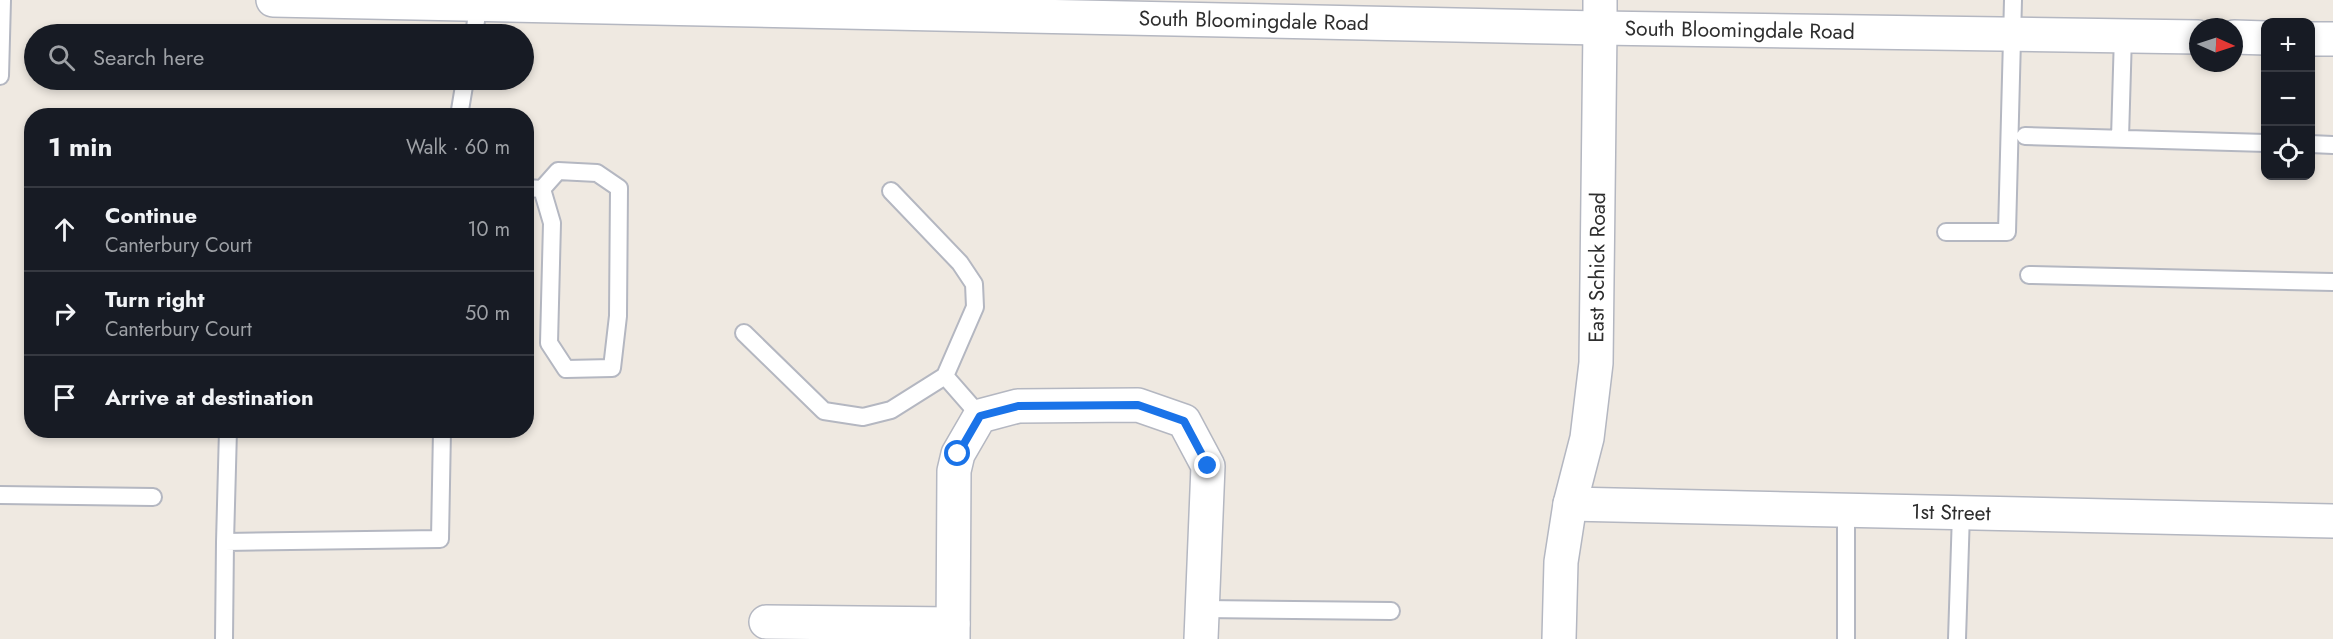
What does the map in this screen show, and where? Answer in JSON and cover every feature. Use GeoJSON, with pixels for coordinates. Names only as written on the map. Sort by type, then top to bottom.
{"type":"FeatureCollection","features":[{"type":"Feature","properties":{"kind":"street","name":"South Bloomingdale Road"},"geometry":{"type":"LineString","coordinates":[[273,0],[477,13],[996,7],[1600,14],[2013,33],[2189,37]]}},
{"type":"Feature","properties":{"kind":"street","name":"East Schick Road"},"geometry":{"type":"LineString","coordinates":[[1559,639],[1561,562],[1570,504],[1587,438],[1596,363],[1600,14]]}},
{"type":"Feature","properties":{"kind":"street"},"geometry":{"type":"LineString","coordinates":[[2243,38],[2261,38]]}},
{"type":"Feature","properties":{"kind":"street"},"geometry":{"type":"LineString","coordinates":[[2315,39],[2333,39]]}},
{"type":"Feature","properties":{"kind":"street"},"geometry":{"type":"LineString","coordinates":[[766,622],[953,632],[954,471],[958,454],[980,416],[1018,406],[1138,405],[1184,421],[1208,466],[1202,624]]}},
{"type":"Feature","properties":{"kind":"street","name":"1st Street"},"geometry":{"type":"LineString","coordinates":[[1570,504],[2333,521]]}},
{"type":"Feature","properties":{"kind":"lane"},"geometry":{"type":"LineString","coordinates":[[0,75],[2,0]]}},
{"type":"Feature","properties":{"kind":"lane"},"geometry":{"type":"LineString","coordinates":[[1946,232],[2007,232],[2013,0]]}},
{"type":"Feature","properties":{"kind":"lane"},"geometry":{"type":"LineString","coordinates":[[2120,138],[2123,35]]}},
{"type":"Feature","properties":{"kind":"lane"},"geometry":{"type":"LineString","coordinates":[[460,108],[463,90]]}},
{"type":"Feature","properties":{"kind":"lane"},"geometry":{"type":"LineString","coordinates":[[2025,136],[2261,143]]}},
{"type":"Feature","properties":{"kind":"lane"},"geometry":{"type":"LineString","coordinates":[[2315,144],[2333,145]]}},
{"type":"Feature","properties":{"kind":"lane"},"geometry":{"type":"LineString","coordinates":[[558,171],[597,173],[619,188],[618,316],[612,368],[566,369],[549,343],[552,223],[534,189],[558,171]]}},
{"type":"Feature","properties":{"kind":"lane"},"geometry":{"type":"LineString","coordinates":[[744,333],[824,411],[863,417],[891,410],[945,376],[975,307],[974,284],[960,263],[891,191]]}},
{"type":"Feature","properties":{"kind":"lane"},"geometry":{"type":"LineString","coordinates":[[2029,275],[2333,282]]}},
{"type":"Feature","properties":{"kind":"lane"},"geometry":{"type":"LineString","coordinates":[[945,376],[980,416]]}},
{"type":"Feature","properties":{"kind":"lane"},"geometry":{"type":"LineString","coordinates":[[224,639],[228,438]]}},
{"type":"Feature","properties":{"kind":"lane"},"geometry":{"type":"LineString","coordinates":[[225,542],[440,539],[442,438]]}},
{"type":"Feature","properties":{"kind":"lane"},"geometry":{"type":"LineString","coordinates":[[0,495],[153,497]]}},
{"type":"Feature","properties":{"kind":"lane"},"geometry":{"type":"LineString","coordinates":[[1846,510],[1846,639]]}},
{"type":"Feature","properties":{"kind":"lane"},"geometry":{"type":"LineString","coordinates":[[1957,639],[1961,513]]}},
{"type":"Feature","properties":{"kind":"lane"},"geometry":{"type":"LineString","coordinates":[[1202,624],[1391,611]]}},
{"type":"Feature","properties":{"kind":"route"},"geometry":{"type":"LineString","coordinates":[[958,454],[980,416],[1018,406],[1138,405],[1184,421],[1208,466]]}}]}
